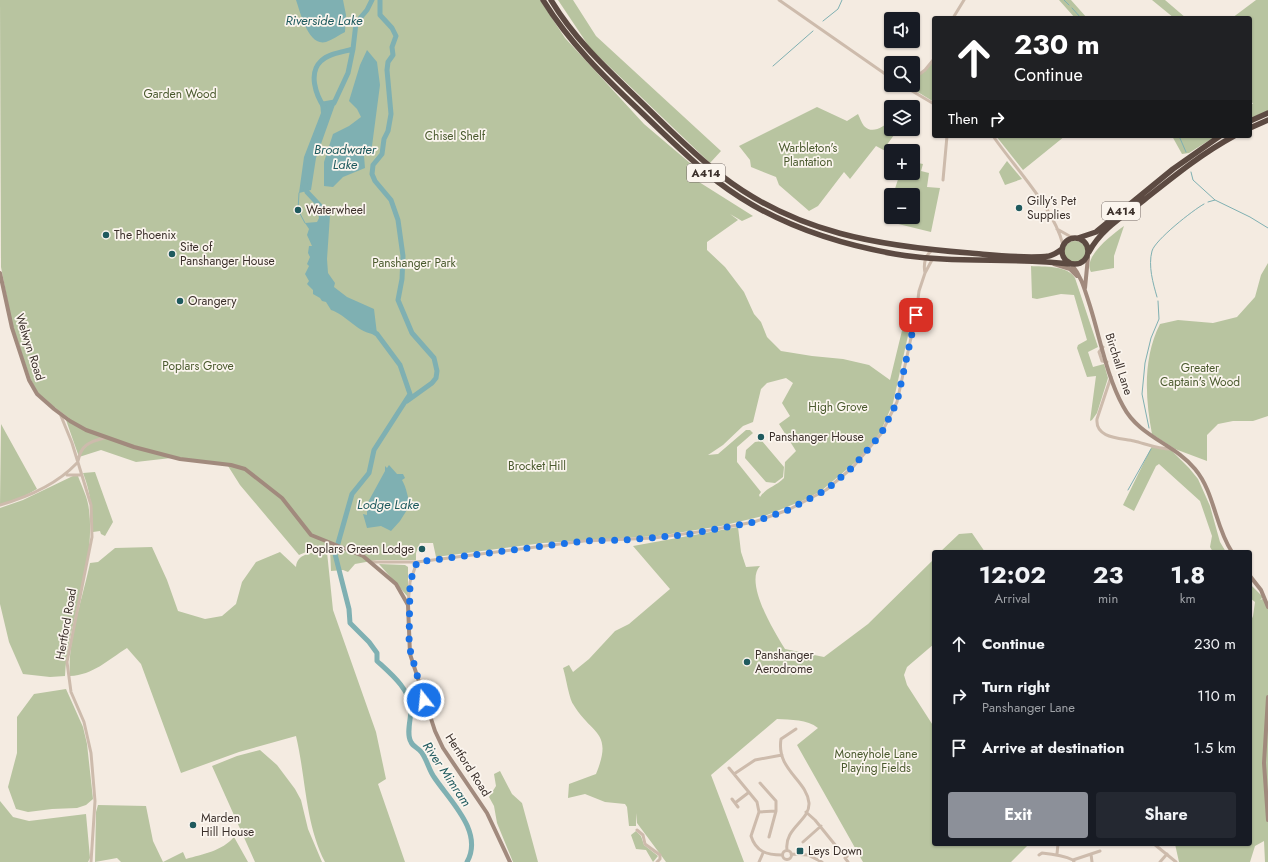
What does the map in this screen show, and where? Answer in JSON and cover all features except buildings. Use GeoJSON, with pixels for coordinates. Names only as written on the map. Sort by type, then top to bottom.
{"type":"FeatureCollection","features":[{"type":"Feature","properties":{"kind":"highway","name":"A414"},"geometry":{"type":"LineString","coordinates":[[543,0],[571,40],[587,59],[697,165],[732,192],[782,220],[814,233],[873,250],[926,258],[1071,264]]}},
{"type":"Feature","properties":{"kind":"highway","name":"A414"},"geometry":{"type":"LineString","coordinates":[[551,0],[566,24],[593,56],[700,158],[734,185],[783,214],[819,228],[875,243],[932,250],[974,254],[1048,256],[1063,247]]}},
{"type":"Feature","properties":{"kind":"highway"},"geometry":{"type":"LineString","coordinates":[[1252,127],[1265,119],[1268,113]]}},
{"type":"Feature","properties":{"kind":"highway"},"geometry":{"type":"LineString","coordinates":[[1252,121],[1265,119]]}},
{"type":"Feature","properties":{"kind":"highway","name":"A414"},"geometry":{"type":"LineString","coordinates":[[1076,238],[1096,232],[1173,169],[1217,138]]}},
{"type":"Feature","properties":{"kind":"highway","name":"A414"},"geometry":{"type":"LineString","coordinates":[[1088,254],[1095,241],[1120,219],[1191,163],[1231,138]]}},
{"type":"Feature","properties":{"kind":"highway"},"geometry":{"type":"LineString","coordinates":[[1076,238],[1086,243],[1088,254],[1083,263],[1071,264],[1063,256],[1063,247],[1076,238]]}},
{"type":"Feature","properties":{"kind":"main road","name":"Birchall Lane"},"geometry":{"type":"LineString","coordinates":[[1084,287],[1088,254]]}},
{"type":"Feature","properties":{"kind":"main road"},"geometry":{"type":"LineString","coordinates":[[1051,262],[1072,270],[1084,287]]}},
{"type":"Feature","properties":{"kind":"main road","name":"Birchall Lane"},"geometry":{"type":"LineString","coordinates":[[1071,264],[1080,275],[1107,362],[1124,408],[1138,426],[1183,457],[1201,477],[1223,535],[1231,550]]}},
{"type":"Feature","properties":{"kind":"main road","name":"Welwyn Road"},"geometry":{"type":"LineString","coordinates":[[0,273],[12,328],[29,380],[37,394],[61,414],[70,421],[104,438],[162,455],[231,465],[245,469],[282,498],[308,533],[334,545],[352,551],[372,562],[396,584],[408,605]]}},
{"type":"Feature","properties":{"kind":"main road"},"geometry":{"type":"LineString","coordinates":[[1252,579],[1261,590],[1268,607]]}},
{"type":"Feature","properties":{"kind":"main road","name":"Hertford Road"},"geometry":{"type":"LineString","coordinates":[[408,605],[410,654],[435,731],[443,748],[487,813],[510,862]]}},
{"type":"Feature","properties":{"kind":"main road"},"geometry":{"type":"LineString","coordinates":[[1268,697],[1264,763],[1268,820]]}},
{"type":"Feature","properties":{"kind":"street"},"geometry":{"type":"LineString","coordinates":[[779,0],[884,73]]}},
{"type":"Feature","properties":{"kind":"street"},"geometry":{"type":"LineString","coordinates":[[954,16],[964,0]]}},
{"type":"Feature","properties":{"kind":"street"},"geometry":{"type":"LineString","coordinates":[[920,74],[932,61]]}},
{"type":"Feature","properties":{"kind":"street"},"geometry":{"type":"LineString","coordinates":[[915,92],[932,103]]}},
{"type":"Feature","properties":{"kind":"street"},"geometry":{"type":"LineString","coordinates":[[943,180],[947,138]]}},
{"type":"Feature","properties":{"kind":"street"},"geometry":{"type":"LineString","coordinates":[[994,138],[1032,188],[1057,229],[1063,247]]}},
{"type":"Feature","properties":{"kind":"street"},"geometry":{"type":"LineString","coordinates":[[1057,229],[1076,238]]}},
{"type":"Feature","properties":{"kind":"street"},"geometry":{"type":"LineString","coordinates":[[372,562],[417,562],[584,541],[654,538],[705,531],[754,522],[788,510],[826,490],[853,467],[881,434],[897,402],[925,273],[926,258],[932,250]]}},
{"type":"Feature","properties":{"kind":"street"},"geometry":{"type":"LineString","coordinates":[[925,273],[933,258]]}},
{"type":"Feature","properties":{"kind":"street"},"geometry":{"type":"LineString","coordinates":[[1112,376],[1096,422],[1101,430],[1113,438],[1131,440],[1162,449],[1172,449]]}},
{"type":"Feature","properties":{"kind":"street","name":"Hertford Road"},"geometry":{"type":"LineString","coordinates":[[61,414],[91,505],[92,538],[67,662],[71,692],[84,722],[91,753],[95,801],[92,862]]}},
{"type":"Feature","properties":{"kind":"street"},"geometry":{"type":"LineString","coordinates":[[0,505],[21,499],[66,475],[77,462],[79,454],[87,444],[104,438]]}},
{"type":"Feature","properties":{"kind":"street"},"geometry":{"type":"LineString","coordinates":[[66,475],[81,474]]}},
{"type":"Feature","properties":{"kind":"street"},"geometry":{"type":"LineString","coordinates":[[408,605],[410,582],[417,562]]}},
{"type":"Feature","properties":{"kind":"street"},"geometry":{"type":"LineString","coordinates":[[791,854],[787,850],[786,844],[788,835],[806,812],[809,804],[806,793],[788,770],[780,748],[781,739],[796,729]]}},
{"type":"Feature","properties":{"kind":"street"},"geometry":{"type":"LineString","coordinates":[[734,774],[755,760],[782,755]]}},
{"type":"Feature","properties":{"kind":"street"},"geometry":{"type":"LineString","coordinates":[[729,768],[757,802],[759,812],[752,836],[756,847],[763,853],[782,855],[787,861],[791,854]]}},
{"type":"Feature","properties":{"kind":"street"},"geometry":{"type":"LineString","coordinates":[[760,783],[776,801],[776,811],[769,837]]}},
{"type":"Feature","properties":{"kind":"street"},"geometry":{"type":"LineString","coordinates":[[735,803],[748,792]]}},
{"type":"Feature","properties":{"kind":"street"},"geometry":{"type":"LineString","coordinates":[[732,799],[738,807]]}},
{"type":"Feature","properties":{"kind":"street"},"geometry":{"type":"LineString","coordinates":[[759,812],[776,811]]}},
{"type":"Feature","properties":{"kind":"street"},"geometry":{"type":"LineString","coordinates":[[806,812],[821,826],[836,846]]}},
{"type":"Feature","properties":{"kind":"street"},"geometry":{"type":"LineString","coordinates":[[803,842],[821,826]]}},
{"type":"Feature","properties":{"kind":"street"},"geometry":{"type":"LineString","coordinates":[[637,830],[642,835],[645,844],[660,855],[660,859],[657,862]]}},
{"type":"Feature","properties":{"kind":"street"},"geometry":{"type":"LineString","coordinates":[[1057,854],[1058,846]]}},
{"type":"Feature","properties":{"kind":"street"},"geometry":{"type":"LineString","coordinates":[[1157,846],[1176,862]]}},
{"type":"Feature","properties":{"kind":"street"},"geometry":{"type":"LineString","coordinates":[[782,855],[783,851],[787,850]]}},
{"type":"Feature","properties":{"kind":"street"},"geometry":{"type":"LineString","coordinates":[[1039,855],[1042,853],[1057,854],[1074,861],[1100,851]]}},
{"type":"Feature","properties":{"kind":"street"},"geometry":{"type":"LineString","coordinates":[[848,862],[845,858],[852,852]]}},
{"type":"Feature","properties":{"kind":"street"},"geometry":{"type":"LineString","coordinates":[[754,862],[759,861],[763,853]]}},
{"type":"Feature","properties":{"kind":"street"},"geometry":{"type":"LineString","coordinates":[[791,854],[800,853],[808,855],[822,862]]}},
{"type":"Feature","properties":{"kind":"street"},"geometry":{"type":"LineString","coordinates":[[1091,854],[1092,862]]}},
{"type":"Feature","properties":{"kind":"street"},"geometry":{"type":"LineString","coordinates":[[1160,862],[1167,854]]}},
{"type":"Feature","properties":{"kind":"green space","name":"Panshanger Park"},"geometry":{"type":"Polygon","coordinates":[[[0,0],[540,0],[565,38],[644,124],[697,169],[687,178],[699,182],[753,216],[742,221],[730,214],[738,220],[707,242],[707,250],[725,267],[744,292],[754,314],[761,322],[767,337],[781,351],[843,359],[869,365],[890,380],[907,310],[913,313],[893,403],[880,433],[858,460],[821,491],[804,500],[767,515],[721,526],[658,536],[543,543],[436,557],[433,543],[420,543],[416,553],[416,560],[377,560],[355,564],[348,572],[343,570],[331,571],[330,549],[313,549],[299,555],[240,485],[228,466],[171,458],[136,462],[101,450],[79,457],[66,420],[69,418],[38,393],[30,378],[12,324],[1,267],[0,0]],[[786,378],[767,383],[761,389],[753,422],[743,426],[723,445],[708,455],[718,454],[746,430],[750,430],[753,433],[737,447],[737,462],[761,492],[759,495],[760,497],[765,491],[784,478],[785,462],[796,451],[779,424],[790,416],[782,403],[793,383],[786,378]]]}},
{"type":"Feature","properties":{"kind":"green space"},"geometry":{"type":"Polygon","coordinates":[[[558,0],[573,0],[596,36],[721,151],[710,163],[590,48],[558,0]]]}},
{"type":"Feature","properties":{"kind":"green space"},"geometry":{"type":"Polygon","coordinates":[[[1059,0],[1071,0],[1085,16],[1073,16],[1059,0]]]}},
{"type":"Feature","properties":{"kind":"green space"},"geometry":{"type":"Polygon","coordinates":[[[1152,0],[1165,0],[1184,16],[1172,16],[1152,0]]]}},
{"type":"Feature","properties":{"kind":"green space"},"geometry":{"type":"Polygon","coordinates":[[[1256,0],[1268,0],[1268,111],[1252,117],[1252,16],[1235,16],[1256,0]]]}},
{"type":"Feature","properties":{"kind":"green space"},"geometry":{"type":"Polygon","coordinates":[[[932,63],[932,101],[918,92],[920,92],[920,74],[932,63]]]}},
{"type":"Feature","properties":{"kind":"green space","name":"Warbleton's Plantation"},"geometry":{"type":"Polygon","coordinates":[[[817,107],[847,121],[858,114],[861,122],[867,129],[874,130],[884,125],[884,136],[893,136],[887,144],[884,144],[884,150],[876,146],[850,179],[844,172],[818,206],[809,211],[779,185],[776,177],[751,167],[750,160],[739,146],[817,107]]]}},
{"type":"Feature","properties":{"kind":"green space"},"geometry":{"type":"Polygon","coordinates":[[[998,138],[1063,138],[1023,170],[998,138]]]}},
{"type":"Feature","properties":{"kind":"green space"},"geometry":{"type":"Polygon","coordinates":[[[1173,138],[1213,138],[1189,153],[1182,154],[1173,138]]]}},
{"type":"Feature","properties":{"kind":"green space"},"geometry":{"type":"Polygon","coordinates":[[[1007,161],[1022,179],[1005,185],[999,172],[1007,161]]]}},
{"type":"Feature","properties":{"kind":"green space"},"geometry":{"type":"Polygon","coordinates":[[[920,163],[923,164],[921,171],[929,173],[927,187],[940,188],[931,232],[898,224],[920,224],[920,188],[895,188],[898,180],[920,180],[920,163]]]}},
{"type":"Feature","properties":{"kind":"green space"},"geometry":{"type":"Polygon","coordinates":[[[1124,226],[1114,256],[1114,268],[1091,272],[1089,266],[1091,260],[1100,246],[1124,226]]]}},
{"type":"Feature","properties":{"kind":"green space"},"geometry":{"type":"Polygon","coordinates":[[[1075,241],[1083,244],[1086,252],[1083,260],[1075,263],[1067,260],[1064,252],[1067,244],[1075,241]]]}},
{"type":"Feature","properties":{"kind":"green space","name":"Greater Captain's Wood"},"geometry":{"type":"Polygon","coordinates":[[[1268,263],[1268,416],[1253,421],[1233,421],[1218,424],[1207,435],[1207,461],[1175,449],[1152,434],[1148,406],[1148,364],[1154,337],[1160,324],[1178,320],[1213,323],[1237,317],[1255,297],[1261,275],[1268,263]]]}},
{"type":"Feature","properties":{"kind":"green space"},"geometry":{"type":"Polygon","coordinates":[[[1031,266],[1061,269],[1072,274],[1075,278],[1098,347],[1088,352],[1093,367],[1104,364],[1108,378],[1097,413],[1090,421],[1096,376],[1087,377],[1077,348],[1078,345],[1087,340],[1074,295],[1061,294],[1037,299],[1032,298],[1031,266]]]}},
{"type":"Feature","properties":{"kind":"green space"},"geometry":{"type":"Polygon","coordinates":[[[1,424],[37,489],[21,498],[0,505],[1,424]]]}},
{"type":"Feature","properties":{"kind":"green space"},"geometry":{"type":"Polygon","coordinates":[[[762,441],[784,467],[783,477],[775,483],[766,482],[745,458],[746,450],[755,442],[762,441]]]}},
{"type":"Feature","properties":{"kind":"green space"},"geometry":{"type":"Polygon","coordinates":[[[1152,446],[1170,449],[1198,479],[1210,506],[1220,542],[1225,550],[1212,550],[1210,547],[1212,536],[1200,501],[1159,464],[1156,466],[1134,511],[1123,505],[1152,446]]]}},
{"type":"Feature","properties":{"kind":"green space"},"geometry":{"type":"Polygon","coordinates":[[[95,472],[113,522],[105,536],[101,534],[100,531],[93,532],[92,509],[86,480],[83,473],[95,472]]]}},
{"type":"Feature","properties":{"kind":"green space"},"geometry":{"type":"Polygon","coordinates":[[[75,475],[78,476],[85,493],[89,510],[90,531],[89,551],[67,655],[65,676],[50,677],[23,674],[9,642],[0,604],[0,508],[23,500],[75,475]]]}},
{"type":"Feature","properties":{"kind":"green space","name":"Moneyhole Lane Playing Fields"},"geometry":{"type":"Polygon","coordinates":[[[738,527],[741,552],[746,567],[760,566],[756,574],[758,596],[768,620],[785,649],[824,657],[868,624],[932,561],[932,646],[907,667],[904,675],[907,685],[932,724],[932,846],[1027,846],[1011,862],[863,862],[797,745],[818,728],[814,725],[799,720],[777,719],[711,775],[744,862],[666,862],[637,823],[636,813],[636,826],[629,826],[627,807],[625,804],[605,802],[585,794],[568,798],[569,784],[596,774],[603,749],[598,734],[573,704],[563,668],[569,665],[573,672],[589,659],[615,631],[629,624],[670,589],[633,546],[738,527]]]}},
{"type":"Feature","properties":{"kind":"green space"},"geometry":{"type":"Polygon","coordinates":[[[972,533],[984,550],[942,550],[959,534],[972,533]]]}},
{"type":"Feature","properties":{"kind":"green space"},"geometry":{"type":"Polygon","coordinates":[[[152,547],[167,580],[178,611],[205,619],[222,616],[236,604],[242,582],[256,562],[280,552],[296,567],[297,562],[303,556],[313,553],[327,552],[333,610],[376,732],[386,779],[378,784],[405,862],[325,862],[313,832],[296,736],[239,752],[181,773],[141,664],[127,648],[93,670],[70,676],[73,634],[90,563],[98,562],[115,548],[152,547]]]}},
{"type":"Feature","properties":{"kind":"green space"},"geometry":{"type":"Polygon","coordinates":[[[379,564],[405,565],[408,567],[408,597],[379,564]]]}},
{"type":"Feature","properties":{"kind":"green space"},"geometry":{"type":"Polygon","coordinates":[[[1252,586],[1263,597],[1260,600],[1265,598],[1268,607],[1268,862],[1265,862],[1264,841],[1255,846],[1250,862],[1179,862],[1175,846],[1252,846],[1252,618],[1255,602],[1252,600],[1252,586]]]}},
{"type":"Feature","properties":{"kind":"green space"},"geometry":{"type":"Polygon","coordinates":[[[66,689],[83,727],[87,744],[93,799],[86,805],[77,808],[28,812],[16,809],[8,787],[17,753],[17,717],[34,694],[66,689]]]}},
{"type":"Feature","properties":{"kind":"green space"},"geometry":{"type":"Polygon","coordinates":[[[260,750],[277,765],[295,789],[301,800],[308,829],[322,862],[255,862],[212,766],[237,756],[260,750]]]}},
{"type":"Feature","properties":{"kind":"green space"},"geometry":{"type":"Polygon","coordinates":[[[500,771],[512,794],[522,803],[538,862],[513,862],[497,823],[494,806],[489,797],[496,786],[494,774],[500,771]]]}},
{"type":"Feature","properties":{"kind":"green space"},"geometry":{"type":"Polygon","coordinates":[[[0,801],[13,817],[29,821],[86,814],[90,858],[88,862],[0,862],[0,801]]]}},
{"type":"Feature","properties":{"kind":"green space"},"geometry":{"type":"Polygon","coordinates":[[[98,805],[146,806],[153,841],[163,862],[121,862],[117,858],[95,862],[96,812],[98,805]]]}},
{"type":"Feature","properties":{"kind":"green space"},"geometry":{"type":"Polygon","coordinates":[[[636,831],[641,836],[644,845],[658,856],[653,862],[646,850],[636,849],[631,835],[636,831]]]}},
{"type":"Feature","properties":{"kind":"green space"},"geometry":{"type":"Polygon","coordinates":[[[234,837],[248,862],[163,862],[183,852],[186,859],[218,849],[234,837]]]}},
{"type":"Feature","properties":{"kind":"water","name":"Riverside Lake"},"geometry":{"type":"Polygon","coordinates":[[[296,0],[343,0],[346,15],[345,32],[326,42],[320,42],[314,39],[306,27],[296,0]]]}},
{"type":"Feature","properties":{"kind":"water","name":"Broadwater Lake"},"geometry":{"type":"Polygon","coordinates":[[[367,50],[377,62],[380,85],[372,146],[364,156],[365,168],[343,177],[333,187],[324,186],[324,162],[333,134],[349,126],[361,117],[357,109],[349,101],[360,65],[367,50]]]}},
{"type":"Feature","properties":{"kind":"water"},"geometry":{"type":"Polygon","coordinates":[[[337,99],[316,158],[311,190],[299,193],[304,157],[321,113],[320,102],[337,99]]]}},
{"type":"Feature","properties":{"kind":"water"},"geometry":{"type":"Polygon","coordinates":[[[317,209],[328,210],[330,215],[327,259],[328,273],[335,283],[334,287],[347,297],[374,309],[377,334],[364,331],[331,310],[326,302],[322,301],[313,294],[313,290],[307,284],[309,281],[305,274],[309,266],[307,264],[310,257],[308,253],[309,246],[312,246],[307,235],[309,229],[305,223],[317,222],[319,218],[317,209]]]}},
{"type":"Feature","properties":{"kind":"water","name":"Lodge Lake"},"geometry":{"type":"Polygon","coordinates":[[[389,465],[397,474],[403,474],[405,478],[402,480],[410,505],[400,521],[391,531],[381,526],[367,528],[363,514],[367,515],[367,504],[385,471],[385,466],[387,468],[389,465]]]}},
{"type":"Feature","properties":{"kind":"waterway","name":"River Mimram"},"geometry":{"type":"LineString","coordinates":[[334,103],[348,73],[356,23],[367,10],[372,0]]}},
{"type":"Feature","properties":{"kind":"waterway","name":"River Mimram"},"geometry":{"type":"LineString","coordinates":[[380,0],[380,15],[392,28],[396,36],[392,47],[393,55],[388,62],[387,70],[391,114],[388,131],[384,139],[382,154],[373,165],[372,174],[375,181],[391,200],[398,220],[403,256],[402,279],[398,300],[412,333],[434,358],[437,371],[436,378],[432,383],[407,401]]}},
{"type":"Feature","properties":{"kind":"waterway"},"geometry":{"type":"LineString","coordinates":[[823,21],[838,9],[842,0]]}},
{"type":"Feature","properties":{"kind":"waterway"},"geometry":{"type":"LineString","coordinates":[[1064,0],[1069,5]]}},
{"type":"Feature","properties":{"kind":"waterway"},"geometry":{"type":"LineString","coordinates":[[1072,8],[1079,16]]}},
{"type":"Feature","properties":{"kind":"waterway"},"geometry":{"type":"LineString","coordinates":[[773,66],[813,31]]}},
{"type":"Feature","properties":{"kind":"waterway","name":"River Mimram"},"geometry":{"type":"LineString","coordinates":[[324,107],[316,90],[314,78],[317,66],[324,58],[328,56],[353,49]]}},
{"type":"Feature","properties":{"kind":"waterway"},"geometry":{"type":"LineString","coordinates":[[1180,138],[1186,152]]}},
{"type":"Feature","properties":{"kind":"waterway"},"geometry":{"type":"LineString","coordinates":[[1191,172],[1193,180],[1215,200],[1208,202]]}},
{"type":"Feature","properties":{"kind":"waterway","name":"River Mimram"},"geometry":{"type":"LineString","coordinates":[[305,185],[307,192],[323,209],[323,215]]}},
{"type":"Feature","properties":{"kind":"waterway"},"geometry":{"type":"LineString","coordinates":[[299,193],[298,210],[305,223]]}},
{"type":"Feature","properties":{"kind":"waterway"},"geometry":{"type":"LineString","coordinates":[[1215,200],[1250,217],[1268,228]]}},
{"type":"Feature","properties":{"kind":"waterway"},"geometry":{"type":"LineString","coordinates":[[1157,297],[1151,268],[1152,251],[1167,233],[1204,204]]}},
{"type":"Feature","properties":{"kind":"waterway"},"geometry":{"type":"LineString","coordinates":[[1149,428],[1142,394],[1145,363],[1151,338],[1159,319],[1158,301]]}},
{"type":"Feature","properties":{"kind":"waterway","name":"River Mimram"},"geometry":{"type":"LineString","coordinates":[[372,331],[377,334],[400,365],[410,394],[374,450],[369,473],[352,494],[335,554],[349,609],[350,623],[369,642],[377,653],[377,661],[399,682],[404,689],[408,696],[411,710],[409,726],[411,742],[422,753],[432,774],[463,817],[468,828],[471,839],[471,851],[467,862]]}},
{"type":"Feature","properties":{"kind":"waterway"},"geometry":{"type":"LineString","coordinates":[[1128,490],[1151,449]]}},
{"type":"Feature","properties":{"kind":"place","name":"Gilly’s Pet Supplies"},"geometry":{"type":"Point","coordinates":[1019,208]}},
{"type":"Feature","properties":{"kind":"place","name":"Waterwheel"},"geometry":{"type":"Point","coordinates":[298,210]}},
{"type":"Feature","properties":{"kind":"place","name":"The Phoenix"},"geometry":{"type":"Point","coordinates":[106,235]}},
{"type":"Feature","properties":{"kind":"place","name":"Site of Panshanger House"},"geometry":{"type":"Point","coordinates":[172,254]}},
{"type":"Feature","properties":{"kind":"place","name":"Orangery"},"geometry":{"type":"Point","coordinates":[180,301]}},
{"type":"Feature","properties":{"kind":"place","name":"Panshanger House"},"geometry":{"type":"Point","coordinates":[761,437]}},
{"type":"Feature","properties":{"kind":"place","name":"Poplars Green Lodge"},"geometry":{"type":"Point","coordinates":[422,549]}},
{"type":"Feature","properties":{"kind":"place","name":"Panshanger Aerodrome"},"geometry":{"type":"Point","coordinates":[747,662]}},
{"type":"Feature","properties":{"kind":"place","name":"Marden Hill House"},"geometry":{"type":"Point","coordinates":[193,825]}},
{"type":"Feature","properties":{"kind":"place","name":"Leys Down"},"geometry":{"type":"Point","coordinates":[800,851]}},
{"type":"Feature","properties":{"kind":"route"},"geometry":{"type":"LineString","coordinates":[[424,700],[409,646],[408,605],[410,599],[410,582],[417,562],[584,541],[625,540],[684,535],[754,522],[788,510],[826,490],[853,467],[881,434],[897,402],[904,361],[916,315]]}},
{"type":"Feature","properties":{"kind":"park label","name":"Garden Wood"},"geometry":{"type":"Point","coordinates":[180,94]}},
{"type":"Feature","properties":{"kind":"park label","name":"Chisel Shelf"},"geometry":{"type":"Point","coordinates":[455,136]}},
{"type":"Feature","properties":{"kind":"park label","name":"Poplars Grove"},"geometry":{"type":"Point","coordinates":[198,366]}},
{"type":"Feature","properties":{"kind":"park label","name":"High Grove"},"geometry":{"type":"Point","coordinates":[838,407]}},
{"type":"Feature","properties":{"kind":"park label","name":"Brocket Hill"},"geometry":{"type":"Point","coordinates":[537,466]}}]}
